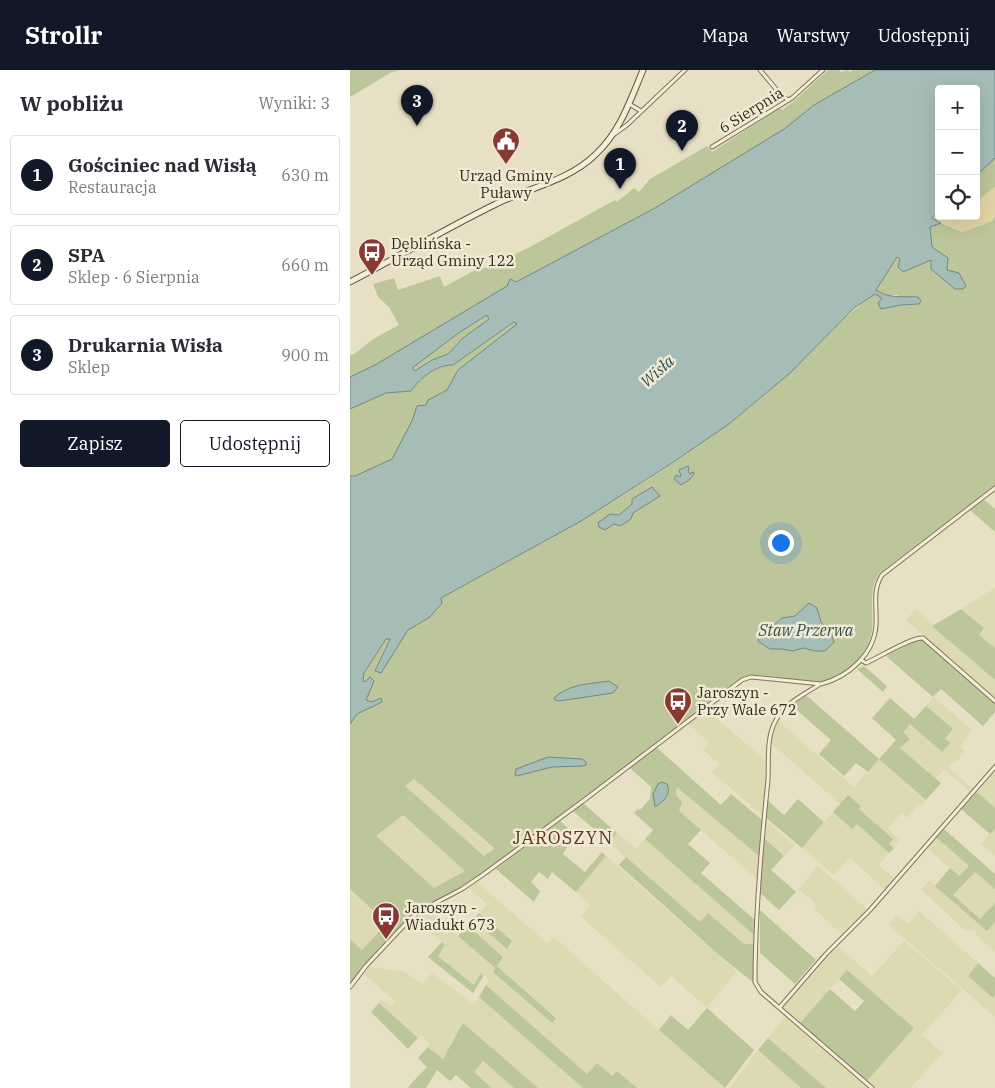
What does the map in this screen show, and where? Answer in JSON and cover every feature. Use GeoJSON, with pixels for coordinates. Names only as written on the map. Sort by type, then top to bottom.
{"type":"FeatureCollection","features":[{"type":"Feature","properties":{"kind":"main road"},"geometry":{"type":"LineString","coordinates":[[350,282],[495,204],[573,172],[592,159],[613,135],[643,70]]}},
{"type":"Feature","properties":{"kind":"street"},"geometry":{"type":"LineString","coordinates":[[613,135],[641,112],[685,70]]}},
{"type":"Feature","properties":{"kind":"street"},"geometry":{"type":"LineString","coordinates":[[760,70],[781,95],[788,100]]}},
{"type":"Feature","properties":{"kind":"street","name":"6 Sierpnia"},"geometry":{"type":"LineString","coordinates":[[712,147],[792,98],[823,70]]}},
{"type":"Feature","properties":{"kind":"street"},"geometry":{"type":"LineString","coordinates":[[629,103],[641,112]]}},
{"type":"Feature","properties":{"kind":"street"},"geometry":{"type":"LineString","coordinates":[[872,1088],[758,988],[755,982],[761,844],[770,733],[776,718],[781,712],[821,684],[843,675],[861,660],[871,644],[875,633],[876,583],[882,574],[995,488]]}},
{"type":"Feature","properties":{"kind":"street"},"geometry":{"type":"LineString","coordinates":[[861,660],[866,662],[874,660],[914,639],[922,638],[995,701]]}},
{"type":"Feature","properties":{"kind":"street"},"geometry":{"type":"LineString","coordinates":[[350,986],[410,918],[462,889],[484,874],[588,798],[742,680],[751,677],[821,684]]}},
{"type":"Feature","properties":{"kind":"street"},"geometry":{"type":"LineString","coordinates":[[780,1007],[826,954],[870,910],[995,767]]}},
{"type":"Feature","properties":{"kind":"shaded area"},"geometry":{"type":"Polygon","coordinates":[[[995,588],[995,648],[979,635],[984,628],[961,609],[995,588]]]}},
{"type":"Feature","properties":{"kind":"shaded area"},"geometry":{"type":"Polygon","coordinates":[[[916,609],[995,680],[995,699],[906,620],[916,609]]]}},
{"type":"Feature","properties":{"kind":"shaded area"},"geometry":{"type":"Polygon","coordinates":[[[934,697],[972,730],[960,747],[965,752],[955,763],[953,761],[948,767],[973,789],[970,792],[944,769],[936,778],[900,748],[909,739],[902,732],[910,723],[942,752],[949,743],[945,739],[953,729],[926,706],[934,697]]]}},
{"type":"Feature","properties":{"kind":"shaded area"},"geometry":{"type":"Polygon","coordinates":[[[707,710],[768,763],[763,816],[712,772],[719,764],[703,750],[709,743],[688,723],[707,710]]]}},
{"type":"Feature","properties":{"kind":"shaded area"},"geometry":{"type":"Polygon","coordinates":[[[778,721],[854,787],[879,759],[926,800],[922,805],[919,804],[907,818],[901,813],[888,829],[900,840],[894,848],[889,844],[893,839],[859,809],[861,806],[848,795],[840,804],[771,743],[773,731],[778,721]]]}},
{"type":"Feature","properties":{"kind":"shaded area"},"geometry":{"type":"Polygon","coordinates":[[[993,773],[995,775],[995,808],[977,792],[993,773]]]}},
{"type":"Feature","properties":{"kind":"shaded area"},"geometry":{"type":"Polygon","coordinates":[[[414,779],[494,849],[484,856],[405,786],[414,779]]]}},
{"type":"Feature","properties":{"kind":"shaded area"},"geometry":{"type":"Polygon","coordinates":[[[677,786],[759,856],[758,880],[679,811],[676,795],[677,786]]]}},
{"type":"Feature","properties":{"kind":"shaded area"},"geometry":{"type":"Polygon","coordinates":[[[833,812],[852,829],[857,824],[889,853],[879,865],[895,879],[885,890],[850,858],[834,875],[802,848],[833,812]]]}},
{"type":"Feature","properties":{"kind":"shaded area"},"geometry":{"type":"Polygon","coordinates":[[[403,815],[465,871],[434,888],[376,836],[403,815]]]}},
{"type":"Feature","properties":{"kind":"shaded area"},"geometry":{"type":"Polygon","coordinates":[[[765,820],[794,845],[784,856],[764,838],[765,820]]]}},
{"type":"Feature","properties":{"kind":"shaded area"},"geometry":{"type":"Polygon","coordinates":[[[995,829],[995,856],[981,844],[995,829]]]}},
{"type":"Feature","properties":{"kind":"shaded area"},"geometry":{"type":"Polygon","coordinates":[[[617,833],[636,849],[645,839],[755,936],[755,944],[744,944],[708,913],[700,922],[609,842],[617,833]]]}},
{"type":"Feature","properties":{"kind":"shaded area"},"geometry":{"type":"Polygon","coordinates":[[[936,837],[969,866],[960,877],[927,848],[936,837]]]}},
{"type":"Feature","properties":{"kind":"shaded area"},"geometry":{"type":"Polygon","coordinates":[[[606,856],[737,971],[707,1008],[671,976],[661,987],[581,917],[591,905],[576,892],[606,856]]]}},
{"type":"Feature","properties":{"kind":"shaded area"},"geometry":{"type":"Polygon","coordinates":[[[818,866],[867,909],[841,934],[814,909],[817,905],[799,889],[818,866]]]}},
{"type":"Feature","properties":{"kind":"shaded area"},"geometry":{"type":"Polygon","coordinates":[[[975,871],[995,889],[995,903],[980,920],[953,896],[975,871]]]}},
{"type":"Feature","properties":{"kind":"shaded area"},"geometry":{"type":"Polygon","coordinates":[[[929,880],[987,931],[995,922],[995,952],[980,939],[974,930],[964,930],[921,889],[929,880]]]}},
{"type":"Feature","properties":{"kind":"shaded area"},"geometry":{"type":"Polygon","coordinates":[[[477,882],[547,943],[554,937],[724,1088],[637,1088],[617,1071],[613,1076],[587,1074],[486,985],[489,979],[482,973],[475,985],[437,955],[445,945],[415,920],[429,910],[495,969],[494,972],[552,1023],[556,1017],[497,966],[502,957],[468,926],[473,920],[507,949],[512,942],[479,913],[487,904],[469,888],[477,882]]]}},
{"type":"Feature","properties":{"kind":"shaded area"},"geometry":{"type":"Polygon","coordinates":[[[350,889],[387,923],[362,950],[350,939],[350,889]]]}},
{"type":"Feature","properties":{"kind":"shaded area"},"geometry":{"type":"Polygon","coordinates":[[[919,911],[978,963],[968,976],[993,998],[995,995],[995,1017],[889,925],[897,915],[908,924],[919,911]]]}},
{"type":"Feature","properties":{"kind":"shaded area"},"geometry":{"type":"Polygon","coordinates":[[[904,941],[962,990],[922,1035],[942,1053],[911,1088],[875,1088],[867,1081],[914,1028],[847,971],[800,1023],[783,1008],[838,946],[872,976],[904,941]]]}},
{"type":"Feature","properties":{"kind":"shaded area"},"geometry":{"type":"Polygon","coordinates":[[[370,967],[405,972],[422,984],[432,973],[474,1005],[479,997],[583,1088],[538,1088],[463,1024],[442,1060],[428,1047],[430,1044],[421,1035],[418,1038],[379,1003],[383,1000],[391,1006],[395,1001],[364,974],[370,967]]]}},
{"type":"Feature","properties":{"kind":"shaded area"},"geometry":{"type":"Polygon","coordinates":[[[786,1015],[870,1088],[826,1088],[768,1038],[786,1015]]]}},
{"type":"Feature","properties":{"kind":"shaded area"},"geometry":{"type":"Polygon","coordinates":[[[758,1050],[801,1088],[729,1088],[758,1050]]]}},
{"type":"Feature","properties":{"kind":"shaded area"},"geometry":{"type":"Polygon","coordinates":[[[483,1061],[514,1088],[492,1088],[474,1072],[483,1061]]]}},
{"type":"Feature","properties":{"kind":"green space"},"geometry":{"type":"Polygon","coordinates":[[[350,70],[399,70],[390,73],[350,97],[350,70]]]}},
{"type":"Feature","properties":{"kind":"green space"},"geometry":{"type":"Polygon","coordinates":[[[828,70],[839,70],[841,72],[847,70],[850,72],[853,70],[875,70],[814,105],[784,129],[655,208],[516,282],[510,279],[508,286],[375,365],[350,377],[350,355],[399,325],[389,307],[378,297],[373,284],[394,278],[398,290],[440,276],[444,287],[477,269],[486,268],[528,248],[615,200],[617,202],[634,188],[639,192],[650,179],[707,146],[712,152],[779,108],[782,110],[828,70]]]}},
{"type":"Feature","properties":{"kind":"green space"},"geometry":{"type":"Polygon","coordinates":[[[995,158],[995,187],[980,199],[980,175],[980,172],[995,158]]]}},
{"type":"Feature","properties":{"kind":"green space"},"geometry":{"type":"Polygon","coordinates":[[[995,216],[995,485],[880,573],[874,584],[872,596],[872,632],[869,644],[862,656],[843,672],[826,680],[802,681],[768,676],[748,676],[739,679],[484,872],[453,892],[414,913],[377,950],[350,984],[350,939],[362,950],[387,923],[350,889],[350,724],[357,714],[382,702],[366,700],[365,682],[363,681],[364,673],[386,639],[390,638],[375,670],[408,630],[430,617],[441,598],[624,495],[694,449],[767,393],[841,322],[875,294],[882,298],[881,309],[919,304],[897,295],[885,296],[876,290],[897,257],[900,259],[931,259],[946,270],[948,258],[932,247],[930,227],[941,223],[962,232],[992,221],[995,216]],[[652,488],[619,515],[614,524],[620,526],[631,519],[633,513],[659,496],[652,488]],[[817,608],[795,616],[782,618],[773,626],[763,627],[770,649],[792,651],[803,648],[815,651],[831,632],[821,622],[817,608]],[[414,779],[405,786],[484,856],[494,849],[414,779]],[[403,815],[376,836],[434,888],[465,871],[403,815]]]}},
{"type":"Feature","properties":{"kind":"green space"},"geometry":{"type":"Polygon","coordinates":[[[487,315],[489,319],[463,338],[448,354],[432,360],[415,371],[411,368],[460,332],[487,315]]]}},
{"type":"Feature","properties":{"kind":"green space"},"geometry":{"type":"Polygon","coordinates":[[[515,322],[517,324],[458,370],[447,390],[428,400],[426,406],[417,406],[412,421],[392,460],[355,476],[350,476],[350,409],[386,393],[411,391],[429,373],[441,367],[453,365],[515,322]]]}},
{"type":"Feature","properties":{"kind":"green space"},"geometry":{"type":"Polygon","coordinates":[[[984,500],[995,509],[995,532],[970,510],[984,500]]]}},
{"type":"Feature","properties":{"kind":"green space"},"geometry":{"type":"Polygon","coordinates":[[[961,609],[984,628],[979,635],[995,648],[995,680],[932,626],[961,609]]]}},
{"type":"Feature","properties":{"kind":"green space"},"geometry":{"type":"Polygon","coordinates":[[[917,640],[924,640],[995,704],[995,712],[983,726],[941,689],[933,697],[886,656],[917,640]]]}},
{"type":"Feature","properties":{"kind":"green space"},"geometry":{"type":"Polygon","coordinates":[[[864,666],[887,686],[883,692],[857,669],[864,666]]]}},
{"type":"Feature","properties":{"kind":"green space"},"geometry":{"type":"Polygon","coordinates":[[[806,695],[879,759],[868,772],[856,763],[844,776],[819,754],[831,740],[791,705],[806,695]]]}},
{"type":"Feature","properties":{"kind":"green space"},"geometry":{"type":"Polygon","coordinates":[[[890,698],[914,719],[926,706],[953,729],[945,739],[950,743],[942,752],[910,724],[903,732],[910,739],[900,748],[941,783],[926,800],[879,759],[896,740],[872,718],[890,698]]]}},
{"type":"Feature","properties":{"kind":"green space"},"geometry":{"type":"Polygon","coordinates":[[[656,747],[721,805],[731,794],[762,820],[759,856],[677,787],[676,795],[682,802],[679,811],[701,830],[688,844],[710,863],[701,873],[756,921],[755,936],[645,839],[653,830],[634,813],[638,809],[640,810],[650,799],[651,787],[630,768],[656,747]]]}},
{"type":"Feature","properties":{"kind":"green space"},"geometry":{"type":"Polygon","coordinates":[[[977,792],[995,808],[995,829],[990,834],[961,809],[977,792]]]}},
{"type":"Feature","properties":{"kind":"green space"},"geometry":{"type":"Polygon","coordinates":[[[848,795],[861,806],[859,809],[893,839],[889,844],[894,848],[889,853],[857,824],[852,829],[833,812],[848,795]]]}},
{"type":"Feature","properties":{"kind":"green space"},"geometry":{"type":"Polygon","coordinates":[[[798,799],[824,822],[802,848],[765,817],[767,800],[784,815],[798,799]]]}},
{"type":"Feature","properties":{"kind":"green space"},"geometry":{"type":"Polygon","coordinates":[[[583,803],[617,833],[609,842],[573,811],[583,803]]]}},
{"type":"Feature","properties":{"kind":"green space"},"geometry":{"type":"Polygon","coordinates":[[[560,821],[574,834],[563,854],[585,872],[602,852],[606,856],[576,892],[552,872],[548,879],[539,872],[531,882],[540,891],[534,902],[496,869],[560,821]]]}},
{"type":"Feature","properties":{"kind":"green space"},"geometry":{"type":"Polygon","coordinates":[[[944,829],[995,874],[995,889],[975,872],[953,895],[980,919],[995,903],[995,922],[987,931],[935,886],[950,868],[960,876],[969,866],[936,837],[944,829]]]}},
{"type":"Feature","properties":{"kind":"green space"},"geometry":{"type":"Polygon","coordinates":[[[764,838],[784,856],[771,870],[796,892],[779,910],[760,893],[764,838]]]}},
{"type":"Feature","properties":{"kind":"green space"},"geometry":{"type":"Polygon","coordinates":[[[626,857],[700,922],[708,913],[744,944],[755,944],[754,983],[719,955],[619,865],[626,857]]]}},
{"type":"Feature","properties":{"kind":"green space"},"geometry":{"type":"Polygon","coordinates":[[[760,910],[816,960],[795,984],[760,953],[760,910]]]}},
{"type":"Feature","properties":{"kind":"green space"},"geometry":{"type":"Polygon","coordinates":[[[479,913],[512,941],[507,949],[473,920],[479,913]]]}},
{"type":"Feature","properties":{"kind":"green space"},"geometry":{"type":"Polygon","coordinates":[[[468,926],[503,957],[497,966],[556,1018],[552,1023],[493,972],[495,968],[458,936],[468,926]]]}},
{"type":"Feature","properties":{"kind":"green space"},"geometry":{"type":"Polygon","coordinates":[[[442,942],[445,945],[438,956],[474,985],[481,973],[484,975],[473,993],[428,957],[442,942]]]}},
{"type":"Feature","properties":{"kind":"green space"},"geometry":{"type":"Polygon","coordinates":[[[978,963],[995,978],[995,995],[993,998],[968,976],[978,963]]]}},
{"type":"Feature","properties":{"kind":"green space"},"geometry":{"type":"Polygon","coordinates":[[[847,970],[914,1028],[867,1081],[800,1023],[830,989],[855,1011],[864,1001],[839,979],[847,970]]]}},
{"type":"Feature","properties":{"kind":"green space"},"geometry":{"type":"Polygon","coordinates":[[[486,985],[587,1074],[597,1063],[612,1076],[617,1071],[637,1088],[583,1088],[479,997],[486,985]]]}},
{"type":"Feature","properties":{"kind":"green space"},"geometry":{"type":"Polygon","coordinates":[[[379,1003],[418,1038],[408,1049],[371,1012],[379,1003]]]}},
{"type":"Feature","properties":{"kind":"green space"},"geometry":{"type":"Polygon","coordinates":[[[707,1008],[754,1050],[725,1088],[659,1030],[671,1015],[688,1030],[707,1008]]]}},
{"type":"Feature","properties":{"kind":"green space"},"geometry":{"type":"Polygon","coordinates":[[[463,1023],[538,1088],[514,1088],[483,1061],[474,1072],[492,1088],[471,1088],[456,1075],[450,1081],[437,1070],[426,1088],[409,1088],[427,1067],[418,1058],[428,1047],[443,1059],[463,1023]]]}},
{"type":"Feature","properties":{"kind":"green space"},"geometry":{"type":"Polygon","coordinates":[[[768,1038],[826,1088],[801,1088],[758,1050],[768,1038]]]}},
{"type":"Feature","properties":{"kind":"sand"},"geometry":{"type":"Polygon","coordinates":[[[995,187],[995,216],[992,221],[962,232],[936,220],[980,220],[980,199],[995,187]]]}},
{"type":"Feature","properties":{"kind":"water","name":"Wisła"},"geometry":{"type":"Polygon","coordinates":[[[875,70],[995,70],[995,158],[980,172],[980,85],[935,85],[935,215],[932,218],[941,223],[930,227],[932,247],[948,258],[947,270],[959,273],[966,286],[963,289],[955,289],[931,269],[931,260],[903,272],[898,267],[900,259],[897,257],[876,290],[891,296],[918,297],[921,301],[919,304],[881,309],[878,303],[882,298],[875,294],[854,308],[789,374],[729,424],[581,521],[441,598],[442,603],[430,617],[408,630],[381,673],[375,671],[390,639],[386,639],[364,673],[363,681],[365,682],[370,677],[374,681],[366,700],[372,702],[381,698],[382,702],[357,714],[350,724],[350,476],[355,476],[392,459],[412,421],[417,406],[426,405],[428,400],[447,390],[458,370],[517,324],[514,322],[453,365],[441,367],[429,373],[411,391],[386,393],[350,409],[350,377],[375,365],[507,286],[510,279],[516,282],[655,208],[784,129],[814,105],[875,70]],[[487,315],[460,332],[412,368],[415,371],[432,360],[448,354],[463,338],[489,319],[487,315]]]}},
{"type":"Feature","properties":{"kind":"water"},"geometry":{"type":"Polygon","coordinates":[[[688,466],[690,474],[693,472],[694,474],[681,485],[674,479],[676,475],[681,476],[679,470],[688,466]]]}},
{"type":"Feature","properties":{"kind":"water"},"geometry":{"type":"Polygon","coordinates":[[[652,487],[660,496],[633,513],[631,519],[620,526],[614,524],[605,530],[599,527],[598,523],[610,514],[619,515],[632,504],[632,499],[652,487]]]}},
{"type":"Feature","properties":{"kind":"water","name":"Staw Przerwa"},"geometry":{"type":"Polygon","coordinates":[[[809,603],[817,608],[821,622],[831,632],[834,642],[825,651],[803,648],[792,651],[770,649],[758,641],[759,631],[763,627],[773,626],[782,618],[795,616],[809,603]]]}},
{"type":"Feature","properties":{"kind":"water"},"geometry":{"type":"Polygon","coordinates":[[[609,681],[618,687],[613,693],[559,701],[554,698],[573,687],[609,681]]]}},
{"type":"Feature","properties":{"kind":"water"},"geometry":{"type":"Polygon","coordinates":[[[548,757],[582,759],[586,762],[586,765],[552,767],[515,775],[516,769],[548,757]]]}},
{"type":"Feature","properties":{"kind":"water"},"geometry":{"type":"Polygon","coordinates":[[[662,782],[667,784],[668,794],[655,806],[653,794],[658,784],[662,782]]]}},
{"type":"Feature","properties":{"kind":"place","name":"Drukarnia Wisła"},"geometry":{"type":"Point","coordinates":[417,126]}},
{"type":"Feature","properties":{"kind":"place","name":"SPA"},"geometry":{"type":"Point","coordinates":[682,151]}},
{"type":"Feature","properties":{"kind":"place","name":"Urząd Gminy Puławy"},"geometry":{"type":"Point","coordinates":[506,165]}},
{"type":"Feature","properties":{"kind":"place","name":"Gościniec nad Wisłą"},"geometry":{"type":"Point","coordinates":[620,189]}},
{"type":"Feature","properties":{"kind":"place","name":"Dęblińska - Urząd Gminy 122"},"geometry":{"type":"Point","coordinates":[372,276]}},
{"type":"Feature","properties":{"kind":"place","name":"Jaroszyn - Przy Wale 672"},"geometry":{"type":"Point","coordinates":[678,725]}},
{"type":"Feature","properties":{"kind":"place","name":"Jaroszyn - Wiadukt 673"},"geometry":{"type":"Point","coordinates":[386,940]}},
{"type":"Feature","properties":{"kind":"district","name":"JAROSZYN"},"geometry":{"type":"Point","coordinates":[563,837]}}]}
